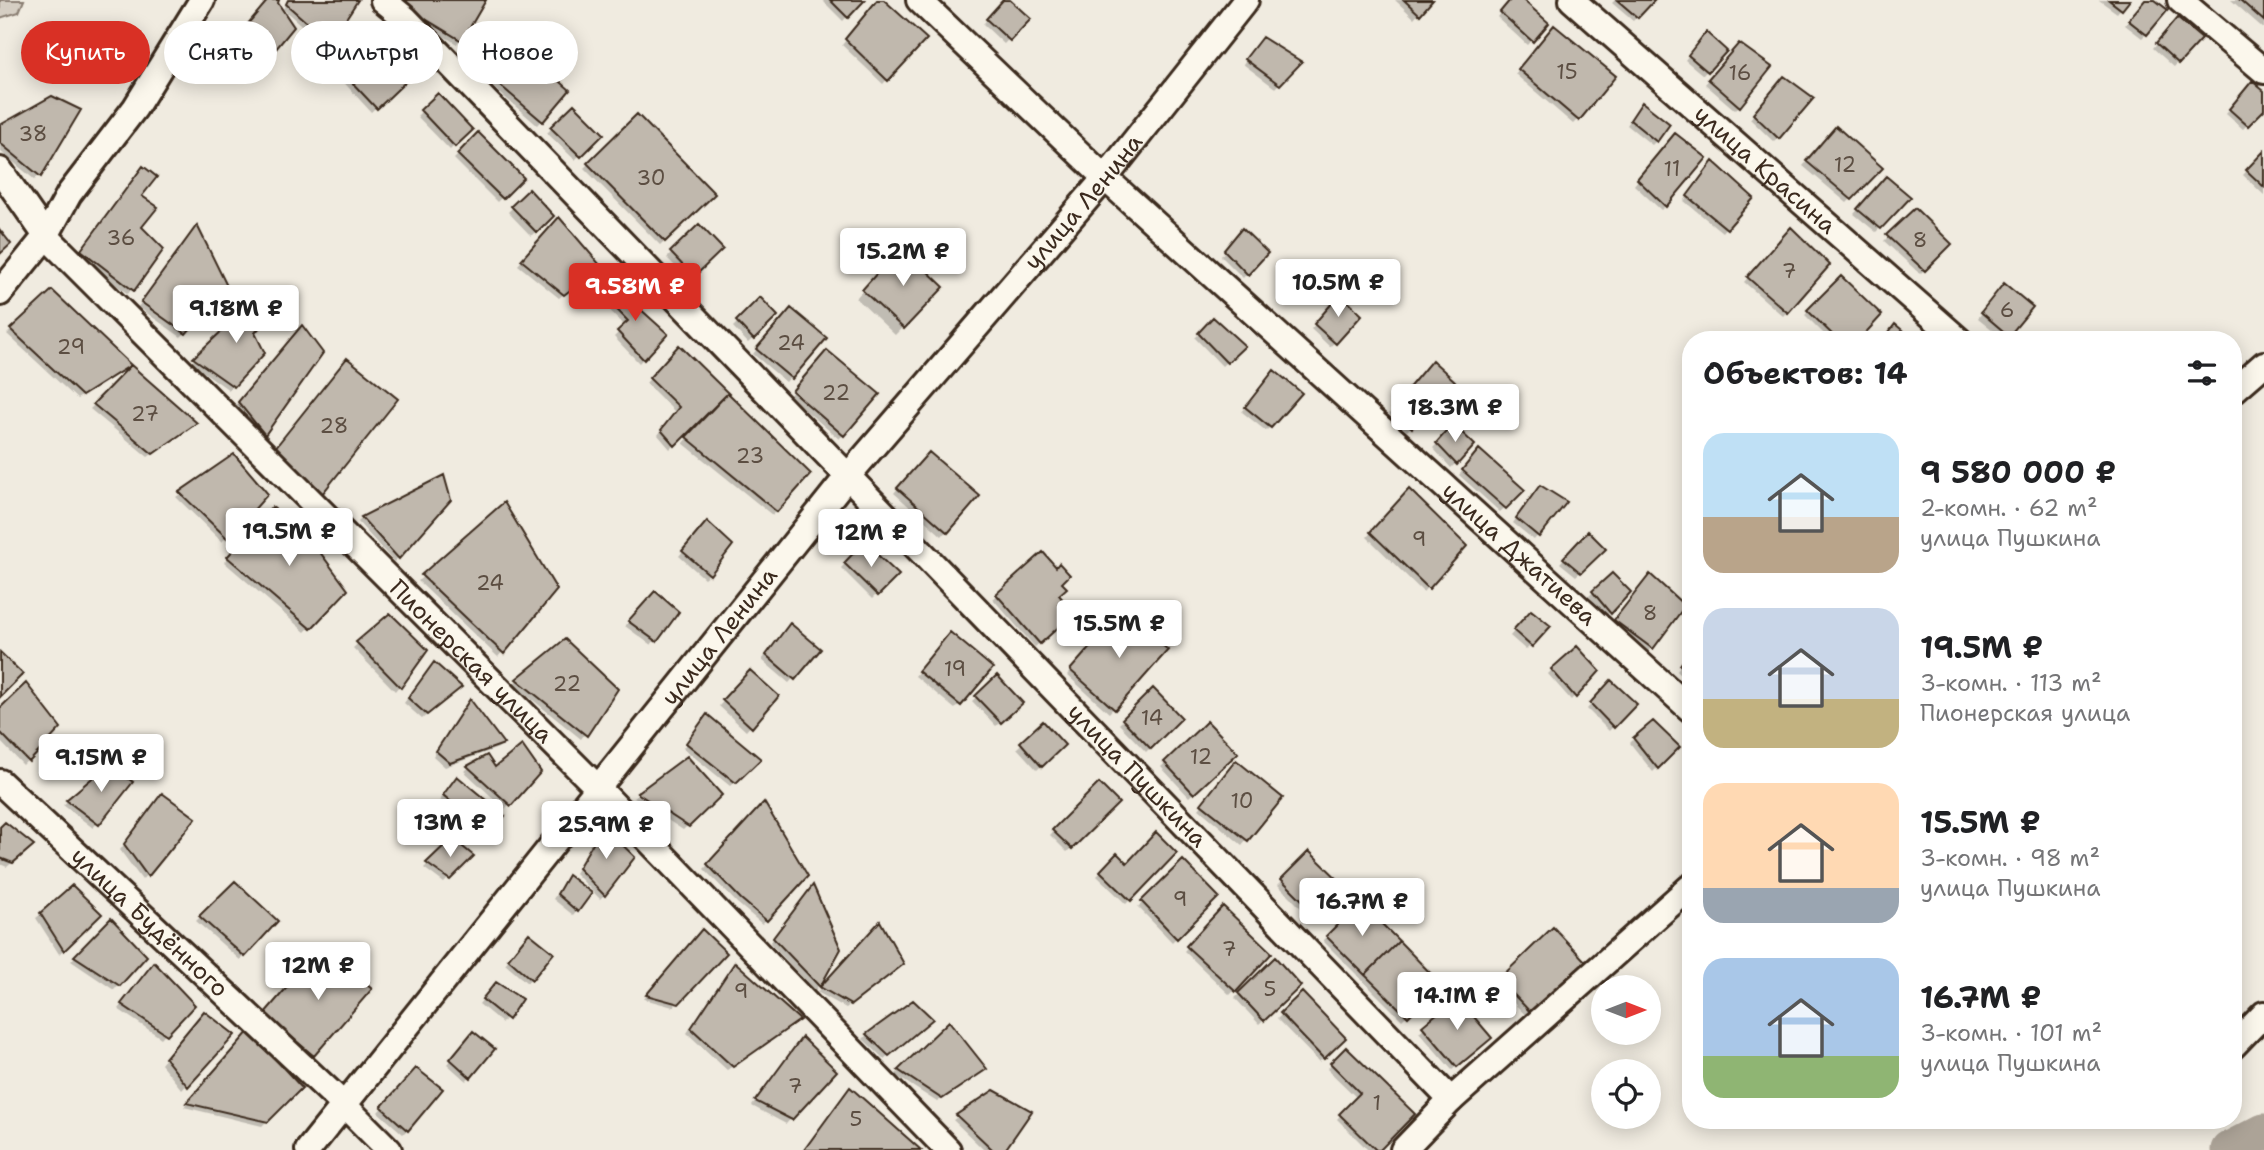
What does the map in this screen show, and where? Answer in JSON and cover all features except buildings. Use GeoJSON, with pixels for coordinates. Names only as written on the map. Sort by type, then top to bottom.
{"type":"FeatureCollection","features":[{"type":"Feature","properties":{"kind":"street"},"geometry":{"type":"LineString","coordinates":[[0,293],[46,236],[69,194],[135,108],[202,0]]}},
{"type":"Feature","properties":{"kind":"street","name":"улица Пушкина"},"geometry":{"type":"LineString","coordinates":[[383,0],[405,19],[1451,1100]]}},
{"type":"Feature","properties":{"kind":"street","name":"улица Джатиева"},"geometry":{"type":"LineString","coordinates":[[919,0],[1105,178],[1682,702]]}},
{"type":"Feature","properties":{"kind":"street","name":"улица Ленина"},"geometry":{"type":"LineString","coordinates":[[308,1150],[847,477],[1105,178],[1247,0]]}},
{"type":"Feature","properties":{"kind":"street","name":"улица Красина"},"geometry":{"type":"LineString","coordinates":[[1572,0],[1949,331]]}},
{"type":"Feature","properties":{"kind":"street"},"geometry":{"type":"LineString","coordinates":[[2180,0],[2264,71]]}},
{"type":"Feature","properties":{"kind":"street","name":"Пионерская улица"},"geometry":{"type":"LineString","coordinates":[[0,170],[46,236],[598,788],[948,1150]]}},
{"type":"Feature","properties":{"kind":"street"},"geometry":{"type":"LineString","coordinates":[[2242,382],[2264,364]]}},
{"type":"Feature","properties":{"kind":"street","name":"улица Будённого"},"geometry":{"type":"LineString","coordinates":[[0,782],[389,1150]]}},
{"type":"Feature","properties":{"kind":"street"},"geometry":{"type":"LineString","coordinates":[[1403,1150],[1451,1100],[1682,894]]}},
{"type":"Feature","properties":{"kind":"street"},"geometry":{"type":"LineString","coordinates":[[2242,1037],[2264,1014]]}},
{"type":"Feature","properties":{"kind":"shaded area"},"geometry":{"type":"Polygon","coordinates":[[[0,0],[24,0],[19,12],[0,18],[0,0]]]}},
{"type":"Feature","properties":{"kind":"waterway"},"geometry":{"type":"LineString","coordinates":[[2229,1150],[2264,1132]]}}]}
